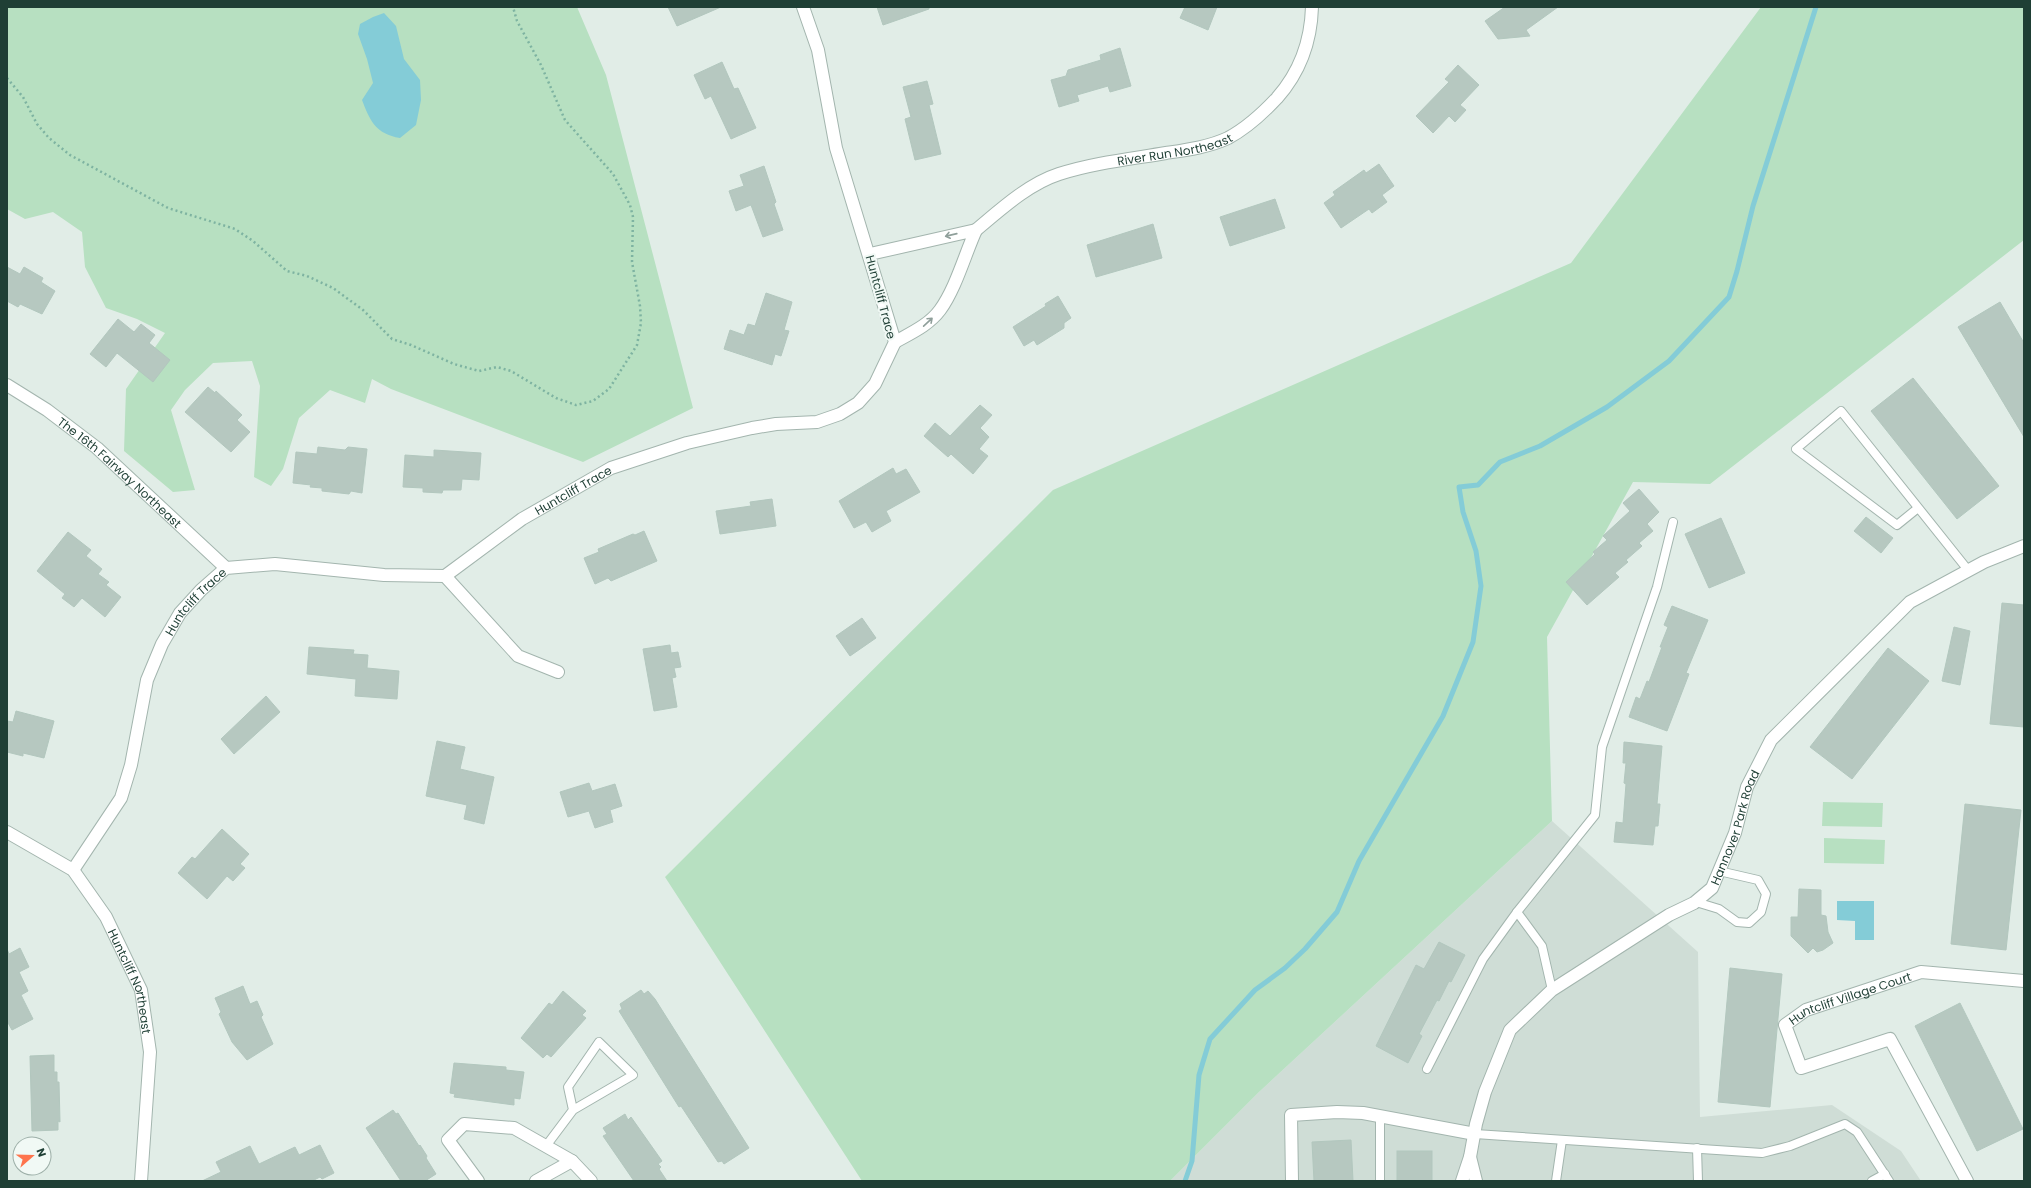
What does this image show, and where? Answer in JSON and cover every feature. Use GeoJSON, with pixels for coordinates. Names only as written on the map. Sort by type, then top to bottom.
{"type":"FeatureCollection","features":[{"type":"Feature","properties":{"kind":"street","name":"Huntcliff Trace"},"geometry":{"type":"LineString","coordinates":[[73,870],[121,798],[131,765],[147,680],[162,644],[180,613],[201,590],[226,568],[275,564],[384,575],[445,576],[522,519],[611,468],[687,443],[716,436],[776,424],[817,422],[840,414],[858,403],[875,384],[895,342],[870,254],[836,148],[818,50],[803,7]]}},
{"type":"Feature","properties":{"kind":"street","name":"River Run Northeast"},"geometry":{"type":"LineString","coordinates":[[895,342],[922,327],[940,310],[948,296],[976,230],[1016,196],[1056,175],[1086,167],[1195,149],[1227,138],[1260,117],[1288,86],[1303,58],[1311,27],[1312,7]]}},
{"type":"Feature","properties":{"kind":"street","name":"River Run Northeast"},"geometry":{"type":"LineString","coordinates":[[870,254],[976,230]]}},
{"type":"Feature","properties":{"kind":"street","name":"The 16th Fairway Northeast"},"geometry":{"type":"LineString","coordinates":[[7,384],[47,410],[97,448],[226,568]]}},
{"type":"Feature","properties":{"kind":"street","name":"Hannover Park Road"},"geometry":{"type":"LineString","coordinates":[[1462,1181],[1470,1157],[1485,1092],[1510,1030],[1552,990],[1669,915],[1696,902],[1712,888],[1735,833],[1747,787],[1771,740],[1910,602],[1984,562],[2024,546]]}},
{"type":"Feature","properties":{"kind":"street"},"geometry":{"type":"LineString","coordinates":[[445,576],[518,656],[558,672]]}},
{"type":"Feature","properties":{"kind":"street","name":"Huntcliff Northeast"},"geometry":{"type":"LineString","coordinates":[[7,832],[73,870],[106,917],[141,990],[150,1052],[141,1181]]}},
{"type":"Feature","properties":{"kind":"street","name":"Huntcliff Village Court"},"geometry":{"type":"LineString","coordinates":[[1967,1181],[1890,1039],[1801,1068],[1785,1025],[1806,1010],[1921,972],[2024,981]]}},
{"type":"Feature","properties":{"kind":"street"},"geometry":{"type":"LineString","coordinates":[[1292,1181],[1291,1115],[1336,1112],[1380,1116],[1475,1134]]}},
{"type":"Feature","properties":{"kind":"street"},"geometry":{"type":"LineString","coordinates":[[478,1181],[448,1140],[464,1124],[514,1128],[572,1161],[591,1181]]}},
{"type":"Feature","properties":{"kind":"street","name":"Hannover Park Road"},"geometry":{"type":"LineString","coordinates":[[1470,1157],[1476,1181]]}},
{"type":"Feature","properties":{"kind":"street"},"geometry":{"type":"LineString","coordinates":[[536,1181],[572,1161]]}},
{"type":"Feature","properties":{"kind":"lane"},"geometry":{"type":"LineString","coordinates":[[1918,508],[1897,525],[1796,449],[1841,411],[1968,570]]}},
{"type":"Feature","properties":{"kind":"lane"},"geometry":{"type":"LineString","coordinates":[[1427,1069],[1483,959],[1517,912],[1595,815],[1602,747],[1657,588],[1674,522]]}},
{"type":"Feature","properties":{"kind":"lane"},"geometry":{"type":"LineString","coordinates":[[1696,902],[1719,909],[1737,922],[1749,924],[1761,912],[1766,894],[1758,880],[1719,871]]}},
{"type":"Feature","properties":{"kind":"lane"},"geometry":{"type":"LineString","coordinates":[[1517,912],[1542,946],[1552,990]]}},
{"type":"Feature","properties":{"kind":"lane"},"geometry":{"type":"LineString","coordinates":[[546,1146],[573,1110],[633,1075],[599,1042],[568,1087],[573,1110]]}},
{"type":"Feature","properties":{"kind":"lane"},"geometry":{"type":"LineString","coordinates":[[1380,1116],[1380,1181]]}},
{"type":"Feature","properties":{"kind":"lane"},"geometry":{"type":"LineString","coordinates":[[1475,1134],[1762,1153],[1790,1146],[1845,1124],[1857,1132],[1887,1178],[1872,1181]]}},
{"type":"Feature","properties":{"kind":"lane"},"geometry":{"type":"LineString","coordinates":[[1556,1181],[1562,1140]]}},
{"type":"Feature","properties":{"kind":"lane"},"geometry":{"type":"LineString","coordinates":[[1697,1148],[1698,1181]]}},
{"type":"Feature","properties":{"kind":"path"},"geometry":{"type":"LineString","coordinates":[[7,78],[23,97],[41,129],[49,138],[70,155],[168,208],[235,228],[253,241],[287,271],[307,276],[333,288],[363,310],[392,339],[411,345],[454,364],[479,371],[497,367],[511,371],[556,398],[576,405],[593,401],[609,389],[637,345],[641,323],[640,306],[632,262],[633,217],[630,205],[613,174],[565,120],[541,65],[517,21],[513,7]]}},
{"type":"Feature","properties":{"kind":"shaded area"},"geometry":{"type":"Polygon","coordinates":[[[1552,821],[1698,952],[1700,1117],[1832,1105],[1901,1151],[1921,1181],[1170,1181],[1259,1092],[1552,821]]]}},
{"type":"Feature","properties":{"kind":"green space"},"geometry":{"type":"Polygon","coordinates":[[[7,7],[577,7],[606,75],[693,408],[583,462],[391,389],[372,379],[365,403],[330,390],[299,418],[283,469],[271,486],[254,477],[260,386],[252,361],[213,363],[185,390],[171,410],[195,490],[173,492],[124,451],[126,389],[165,333],[137,319],[106,308],[85,267],[82,232],[53,212],[25,219],[7,209],[7,7]]]}},
{"type":"Feature","properties":{"kind":"green space"},"geometry":{"type":"Polygon","coordinates":[[[1761,7],[2024,7],[2024,240],[1710,484],[1633,482],[1547,637],[1552,821],[1259,1092],[1170,1181],[862,1181],[665,877],[1053,490],[1571,263],[1761,7]]]}},
{"type":"Feature","properties":{"kind":"green space"},"geometry":{"type":"Polygon","coordinates":[[[1823,802],[1883,803],[1882,827],[1822,826],[1823,802]]]}},
{"type":"Feature","properties":{"kind":"green space"},"geometry":{"type":"Polygon","coordinates":[[[1824,838],[1885,840],[1884,864],[1824,863],[1824,838]]]}},
{"type":"Feature","properties":{"kind":"water"},"geometry":{"type":"Polygon","coordinates":[[[384,13],[396,26],[404,59],[420,80],[421,100],[416,125],[400,138],[385,133],[375,125],[371,120],[362,100],[373,83],[367,59],[358,34],[360,24],[384,13]]]}},
{"type":"Feature","properties":{"kind":"water"},"geometry":{"type":"Polygon","coordinates":[[[1837,901],[1874,901],[1874,940],[1855,940],[1855,921],[1837,920],[1837,901]]]}},
{"type":"Feature","properties":{"kind":"building"},"geometry":{"type":"Polygon","coordinates":[[[668,7],[721,7],[677,26],[668,7]]]}},
{"type":"Feature","properties":{"kind":"building"},"geometry":{"type":"Polygon","coordinates":[[[877,7],[929,7],[929,9],[883,25],[877,7]]]}},
{"type":"Feature","properties":{"kind":"building"},"geometry":{"type":"Polygon","coordinates":[[[1185,7],[1217,7],[1208,30],[1180,18],[1185,7]]]}},
{"type":"Feature","properties":{"kind":"building"},"geometry":{"type":"Polygon","coordinates":[[[1505,7],[1558,7],[1526,30],[1530,36],[1498,39],[1485,21],[1505,7]]]}},
{"type":"Feature","properties":{"kind":"building"},"geometry":{"type":"Polygon","coordinates":[[[1120,48],[1131,86],[1110,92],[1108,86],[1077,95],[1079,101],[1059,107],[1051,80],[1066,76],[1068,70],[1101,60],[1100,55],[1120,48]]]}},
{"type":"Feature","properties":{"kind":"building"},"geometry":{"type":"Polygon","coordinates":[[[722,62],[734,89],[738,88],[756,128],[731,139],[711,96],[705,99],[694,75],[722,62]]]}},
{"type":"Feature","properties":{"kind":"building"},"geometry":{"type":"Polygon","coordinates":[[[1458,65],[1479,85],[1460,105],[1466,110],[1455,122],[1449,116],[1433,133],[1416,116],[1449,82],[1445,79],[1458,65]]]}},
{"type":"Feature","properties":{"kind":"building"},"geometry":{"type":"Polygon","coordinates":[[[927,81],[933,104],[929,105],[941,154],[915,160],[905,119],[911,117],[903,87],[927,81]]]}},
{"type":"Feature","properties":{"kind":"building"},"geometry":{"type":"Polygon","coordinates":[[[1379,164],[1394,186],[1382,195],[1387,202],[1372,213],[1369,209],[1341,228],[1324,203],[1335,195],[1333,192],[1364,170],[1366,173],[1379,164]]]}},
{"type":"Feature","properties":{"kind":"building"},"geometry":{"type":"Polygon","coordinates":[[[764,166],[776,202],[774,204],[783,230],[763,237],[751,205],[736,211],[729,191],[744,186],[740,175],[764,166]]]}},
{"type":"Feature","properties":{"kind":"building"},"geometry":{"type":"Polygon","coordinates":[[[1275,199],[1285,228],[1230,246],[1220,217],[1275,199]]]}},
{"type":"Feature","properties":{"kind":"building"},"geometry":{"type":"Polygon","coordinates":[[[1153,224],[1162,258],[1096,277],[1087,245],[1153,224]]]}},
{"type":"Feature","properties":{"kind":"building"},"geometry":{"type":"Polygon","coordinates":[[[7,267],[20,274],[24,267],[43,278],[41,282],[55,291],[42,314],[20,304],[18,307],[7,301],[7,267]]]}},
{"type":"Feature","properties":{"kind":"building"},"geometry":{"type":"Polygon","coordinates":[[[766,293],[792,302],[784,330],[789,331],[781,356],[775,354],[772,365],[724,349],[730,330],[744,335],[748,324],[755,326],[766,293]]]}},
{"type":"Feature","properties":{"kind":"building"},"geometry":{"type":"Polygon","coordinates":[[[1058,296],[1071,318],[1064,323],[1064,328],[1037,345],[1034,340],[1024,346],[1013,327],[1046,306],[1045,304],[1058,296]]]}},
{"type":"Feature","properties":{"kind":"building"},"geometry":{"type":"Polygon","coordinates":[[[2000,302],[2024,343],[2024,437],[1958,327],[2000,302]]]}},
{"type":"Feature","properties":{"kind":"building"},"geometry":{"type":"Polygon","coordinates":[[[118,319],[134,332],[141,324],[155,335],[149,343],[170,360],[153,382],[117,353],[106,367],[90,354],[118,319]]]}},
{"type":"Feature","properties":{"kind":"building"},"geometry":{"type":"Polygon","coordinates":[[[1913,378],[1999,486],[1957,519],[1871,411],[1913,378]]]}},
{"type":"Feature","properties":{"kind":"building"},"geometry":{"type":"Polygon","coordinates":[[[208,387],[215,393],[216,391],[242,415],[237,420],[250,432],[231,452],[185,412],[208,387]]]}},
{"type":"Feature","properties":{"kind":"building"},"geometry":{"type":"Polygon","coordinates":[[[980,405],[992,415],[980,428],[989,437],[979,449],[988,456],[973,474],[951,454],[948,457],[924,436],[935,423],[950,436],[980,405]]]}},
{"type":"Feature","properties":{"kind":"building"},"geometry":{"type":"Polygon","coordinates":[[[318,447],[345,450],[348,447],[367,449],[362,493],[351,491],[349,494],[322,491],[322,488],[293,483],[296,452],[317,454],[318,447]]]}},
{"type":"Feature","properties":{"kind":"building"},"geometry":{"type":"Polygon","coordinates":[[[434,450],[481,453],[479,480],[462,479],[461,490],[443,490],[442,493],[423,492],[423,488],[403,487],[405,455],[434,457],[434,450]]]}},
{"type":"Feature","properties":{"kind":"building"},"geometry":{"type":"Polygon","coordinates":[[[893,468],[896,474],[906,469],[920,492],[886,511],[891,521],[872,532],[866,522],[854,528],[839,501],[893,468]]]}},
{"type":"Feature","properties":{"kind":"building"},"geometry":{"type":"Polygon","coordinates":[[[1639,489],[1659,512],[1647,524],[1653,531],[1639,543],[1642,546],[1626,560],[1628,562],[1615,573],[1619,577],[1587,605],[1566,582],[1595,554],[1593,552],[1607,540],[1603,536],[1630,511],[1623,503],[1639,489]]]}},
{"type":"Feature","properties":{"kind":"building"},"geometry":{"type":"Polygon","coordinates":[[[772,499],[776,526],[720,534],[716,511],[751,506],[750,502],[772,499]]]}},
{"type":"Feature","properties":{"kind":"building"},"geometry":{"type":"Polygon","coordinates":[[[1866,517],[1893,538],[1881,553],[1854,531],[1866,517]]]}},
{"type":"Feature","properties":{"kind":"building"},"geometry":{"type":"Polygon","coordinates":[[[1721,518],[1745,573],[1709,588],[1685,534],[1721,518]]]}},
{"type":"Feature","properties":{"kind":"building"},"geometry":{"type":"Polygon","coordinates":[[[644,531],[657,561],[611,581],[608,578],[595,584],[584,558],[599,552],[598,549],[633,534],[635,535],[644,531]]]}},
{"type":"Feature","properties":{"kind":"building"},"geometry":{"type":"Polygon","coordinates":[[[68,532],[91,550],[86,556],[102,569],[98,574],[109,582],[106,585],[121,597],[105,617],[82,598],[74,607],[62,598],[65,594],[37,571],[68,532]]]}},
{"type":"Feature","properties":{"kind":"building"},"geometry":{"type":"Polygon","coordinates":[[[2002,603],[2024,605],[2024,727],[1990,724],[2002,603]]]}},
{"type":"Feature","properties":{"kind":"building"},"geometry":{"type":"Polygon","coordinates":[[[1672,606],[1708,620],[1686,673],[1689,674],[1667,731],[1629,717],[1636,697],[1640,699],[1647,681],[1649,682],[1662,647],[1660,647],[1668,627],[1664,625],[1672,606]]]}},
{"type":"Feature","properties":{"kind":"building"},"geometry":{"type":"Polygon","coordinates":[[[862,618],[876,638],[850,656],[836,636],[862,618]]]}},
{"type":"Feature","properties":{"kind":"building"},"geometry":{"type":"Polygon","coordinates":[[[1954,627],[1970,631],[1960,685],[1942,681],[1954,627]]]}},
{"type":"Feature","properties":{"kind":"building"},"geometry":{"type":"Polygon","coordinates":[[[670,645],[671,653],[678,652],[681,667],[674,668],[676,677],[672,678],[677,707],[654,711],[643,649],[670,645]]]}},
{"type":"Feature","properties":{"kind":"building"},"geometry":{"type":"Polygon","coordinates":[[[309,647],[354,650],[353,654],[368,655],[367,668],[399,671],[397,699],[355,696],[356,679],[307,674],[309,647]]]}},
{"type":"Feature","properties":{"kind":"building"},"geometry":{"type":"Polygon","coordinates":[[[1888,648],[1929,681],[1852,779],[1810,747],[1888,648]]]}},
{"type":"Feature","properties":{"kind":"building"},"geometry":{"type":"Polygon","coordinates":[[[266,696],[280,712],[234,754],[221,739],[266,696]]]}},
{"type":"Feature","properties":{"kind":"building"},"geometry":{"type":"Polygon","coordinates":[[[16,711],[54,721],[44,758],[23,753],[23,756],[7,752],[7,721],[13,722],[16,711]]]}},
{"type":"Feature","properties":{"kind":"building"},"geometry":{"type":"Polygon","coordinates":[[[437,741],[465,747],[460,769],[494,777],[484,824],[464,819],[467,805],[426,796],[437,741]]]}},
{"type":"Feature","properties":{"kind":"building"},"geometry":{"type":"Polygon","coordinates":[[[1624,742],[1662,746],[1657,804],[1660,804],[1658,826],[1655,826],[1653,845],[1614,842],[1616,822],[1623,823],[1626,784],[1624,783],[1626,763],[1623,763],[1624,742]]]}},
{"type":"Feature","properties":{"kind":"building"},"geometry":{"type":"Polygon","coordinates":[[[589,783],[592,791],[615,784],[622,806],[610,810],[613,822],[595,828],[589,811],[568,817],[560,792],[589,783]]]}},
{"type":"Feature","properties":{"kind":"building"},"geometry":{"type":"Polygon","coordinates":[[[1965,804],[2021,810],[2006,950],[1951,944],[1965,804]]]}},
{"type":"Feature","properties":{"kind":"building"},"geometry":{"type":"Polygon","coordinates":[[[222,829],[249,854],[240,864],[245,868],[233,881],[227,876],[207,899],[178,873],[192,857],[195,859],[222,829]]]}},
{"type":"Feature","properties":{"kind":"building"},"geometry":{"type":"Polygon","coordinates":[[[1799,889],[1821,890],[1821,915],[1826,916],[1828,932],[1833,943],[1823,950],[1817,952],[1813,948],[1808,953],[1791,936],[1791,917],[1798,917],[1799,889]]]}},
{"type":"Feature","properties":{"kind":"building"},"geometry":{"type":"Polygon","coordinates":[[[1439,942],[1465,955],[1451,982],[1449,981],[1439,1001],[1437,1000],[1419,1034],[1422,1036],[1408,1063],[1376,1046],[1416,965],[1424,969],[1439,942]]]}},
{"type":"Feature","properties":{"kind":"building"},"geometry":{"type":"Polygon","coordinates":[[[20,948],[29,967],[19,972],[28,991],[21,995],[33,1019],[12,1030],[7,1021],[7,949],[9,954],[20,948]]]}},
{"type":"Feature","properties":{"kind":"building"},"geometry":{"type":"Polygon","coordinates":[[[1730,968],[1782,974],[1770,1107],[1718,1102],[1730,968]]]}},
{"type":"Feature","properties":{"kind":"building"},"geometry":{"type":"Polygon","coordinates":[[[243,986],[250,1004],[257,1001],[263,1015],[261,1017],[273,1044],[247,1060],[232,1042],[219,1014],[221,1012],[215,998],[243,986]]]}},
{"type":"Feature","properties":{"kind":"building"},"geometry":{"type":"Polygon","coordinates":[[[641,990],[644,994],[648,991],[655,999],[749,1148],[724,1164],[722,1161],[718,1162],[681,1106],[679,1107],[619,1011],[622,1009],[620,1004],[641,990]]]}},
{"type":"Feature","properties":{"kind":"building"},"geometry":{"type":"Polygon","coordinates":[[[563,991],[586,1011],[582,1015],[586,1018],[551,1057],[547,1054],[543,1058],[521,1038],[549,1003],[552,1005],[563,991]]]}},
{"type":"Feature","properties":{"kind":"building"},"geometry":{"type":"Polygon","coordinates":[[[1960,1003],[2023,1129],[1977,1151],[1915,1026],[1960,1003]]]}},
{"type":"Feature","properties":{"kind":"building"},"geometry":{"type":"Polygon","coordinates":[[[54,1055],[54,1072],[57,1072],[57,1082],[59,1082],[60,1122],[58,1121],[58,1130],[32,1131],[30,1056],[54,1055]]]}},
{"type":"Feature","properties":{"kind":"building"},"geometry":{"type":"Polygon","coordinates":[[[454,1063],[506,1067],[506,1070],[524,1072],[520,1099],[514,1098],[514,1105],[454,1097],[455,1094],[450,1093],[454,1063]]]}},
{"type":"Feature","properties":{"kind":"building"},"geometry":{"type":"Polygon","coordinates":[[[393,1110],[396,1114],[398,1113],[419,1146],[420,1145],[436,1174],[425,1181],[401,1181],[366,1128],[393,1110]]]}},
{"type":"Feature","properties":{"kind":"building"},"geometry":{"type":"Polygon","coordinates":[[[625,1114],[628,1120],[631,1117],[662,1161],[658,1164],[661,1167],[659,1169],[667,1181],[634,1181],[603,1136],[607,1134],[603,1128],[625,1114]]]}},
{"type":"Feature","properties":{"kind":"building"},"geometry":{"type":"Polygon","coordinates":[[[1351,1140],[1353,1181],[1314,1181],[1312,1142],[1351,1140]]]}},
{"type":"Feature","properties":{"kind":"building"},"geometry":{"type":"Polygon","coordinates":[[[320,1145],[334,1173],[322,1179],[320,1177],[312,1181],[202,1181],[221,1172],[216,1162],[250,1146],[259,1164],[295,1147],[299,1155],[320,1145]]]}},
{"type":"Feature","properties":{"kind":"building"},"geometry":{"type":"Polygon","coordinates":[[[1397,1151],[1432,1151],[1432,1181],[1397,1181],[1397,1151]]]}},
{"type":"Feature","properties":{"kind":"waterway"},"geometry":{"type":"LineString","coordinates":[[1185,1181],[1192,1161],[1199,1075],[1210,1039],[1255,990],[1285,968],[1305,949],[1337,912],[1359,861],[1443,716],[1473,642],[1481,586],[1476,551],[1463,512],[1459,487],[1478,485],[1500,462],[1540,446],[1607,407],[1669,361],[1729,297],[1753,206],[1816,7]]}}]}
